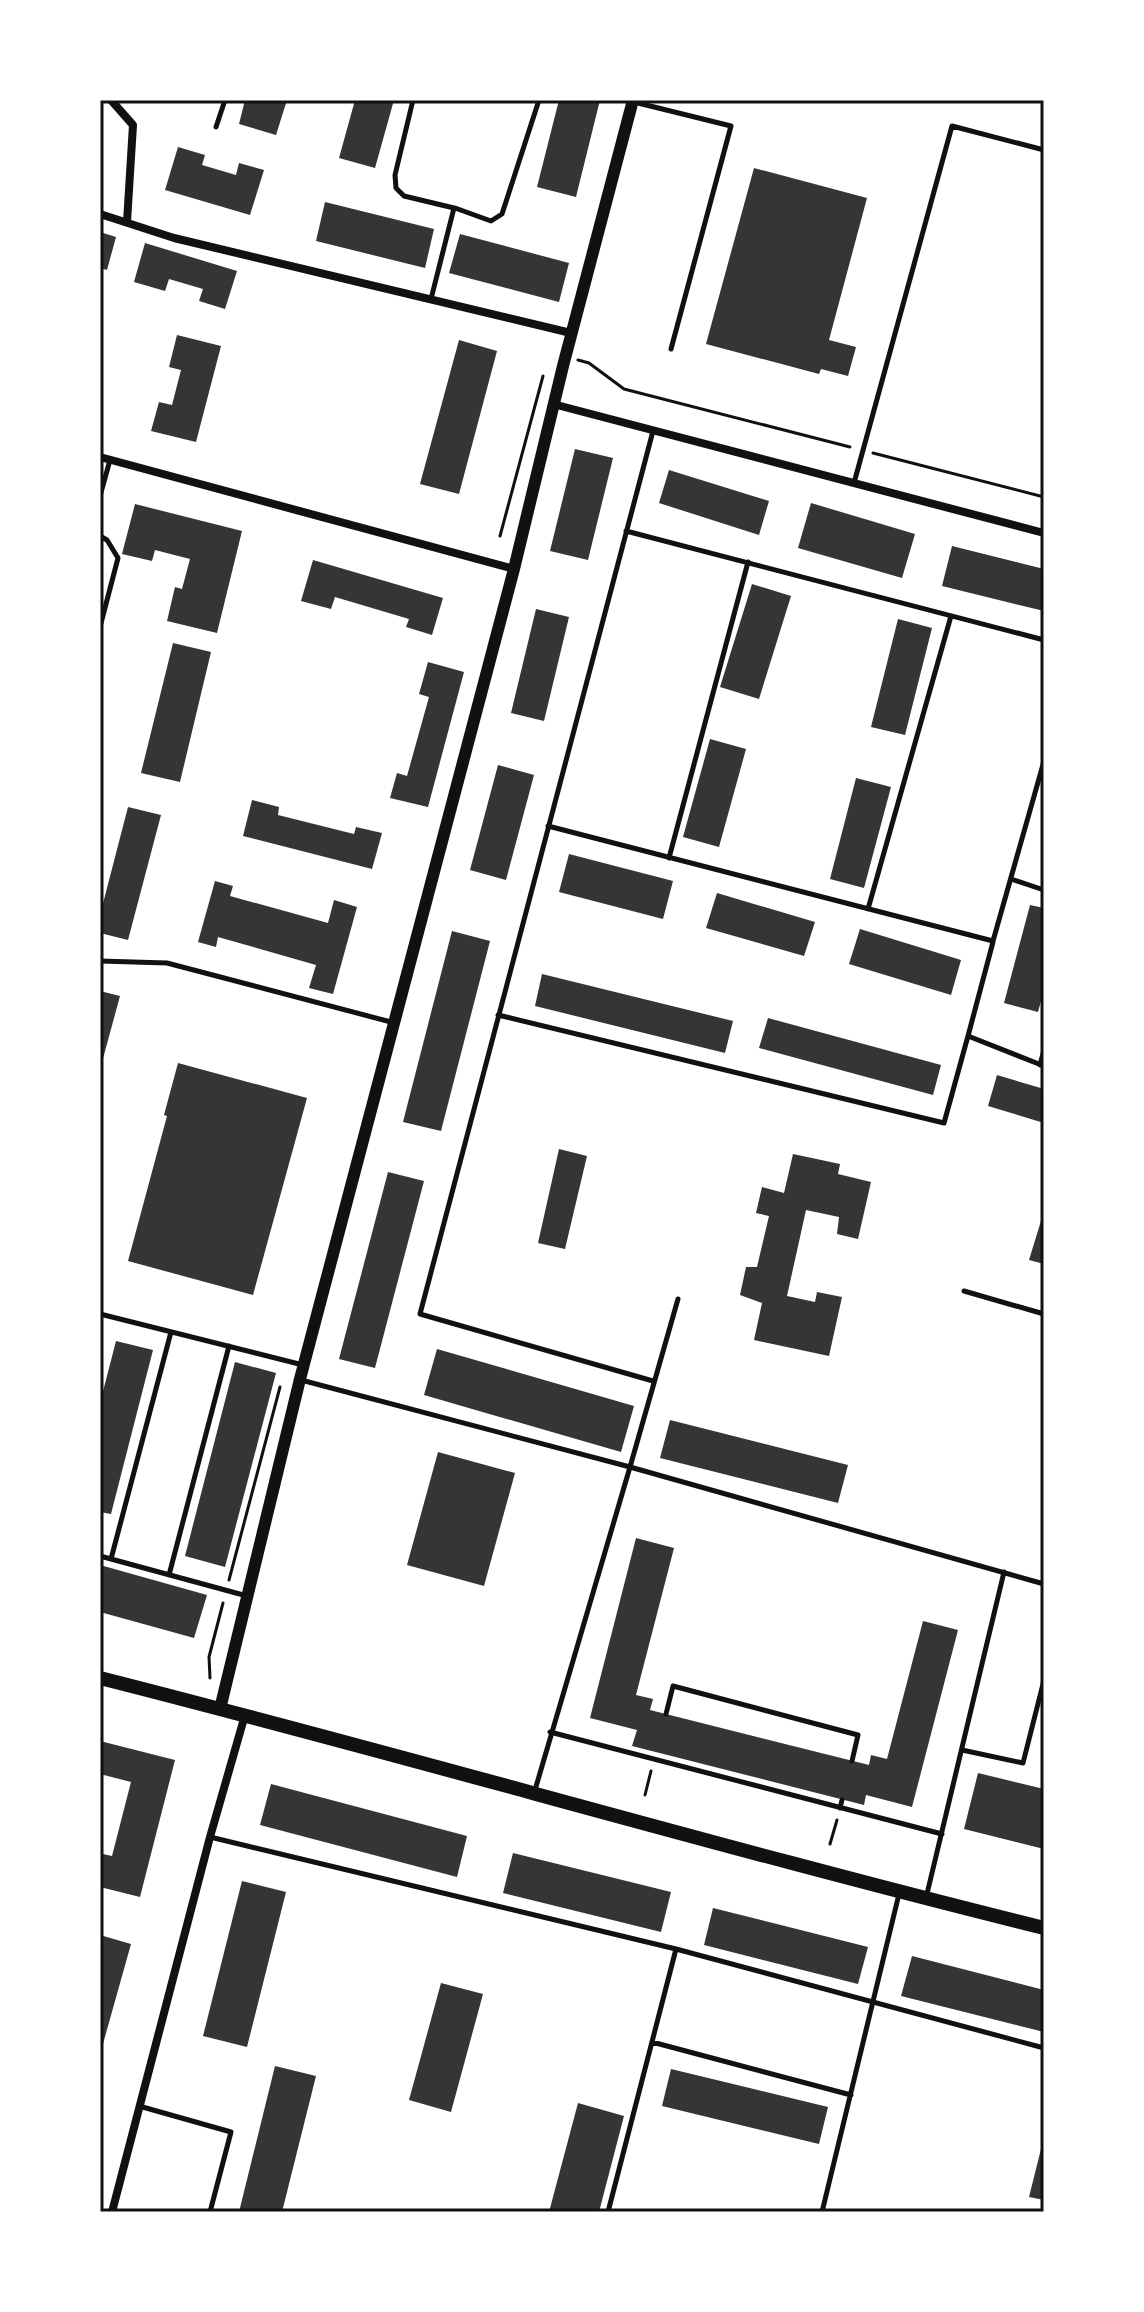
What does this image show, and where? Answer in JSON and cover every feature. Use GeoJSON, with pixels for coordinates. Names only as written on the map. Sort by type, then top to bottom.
{"type":"FeatureCollection","features":[{"type":"Feature","properties":{"kind":"main road"},"geometry":{"type":"LineString","coordinates":[[100,1678],[925,1899],[1044,1928]]}},
{"type":"Feature","properties":{"kind":"street"},"geometry":{"type":"LineString","coordinates":[[111,100],[133,125],[127,222]]}},
{"type":"Feature","properties":{"kind":"street"},"geometry":{"type":"LineString","coordinates":[[220,1709],[300,1379],[514,569],[571,333],[633,101]]}},
{"type":"Feature","properties":{"kind":"street"},"geometry":{"type":"LineString","coordinates":[[100,214],[174,238],[571,333]]}},
{"type":"Feature","properties":{"kind":"street"},"geometry":{"type":"LineString","coordinates":[[553,404],[1044,533]]}},
{"type":"Feature","properties":{"kind":"street"},"geometry":{"type":"LineString","coordinates":[[105,458],[514,569]]}},
{"type":"Feature","properties":{"kind":"street"},"geometry":{"type":"LineString","coordinates":[[112,2212],[245,1715]]}},
{"type":"Feature","properties":{"kind":"lane"},"geometry":{"type":"LineString","coordinates":[[216,127],[225,100]]}},
{"type":"Feature","properties":{"kind":"lane"},"geometry":{"type":"LineString","coordinates":[[413,100],[395,175],[396,188],[404,196],[491,221],[502,214],[539,100]]}},
{"type":"Feature","properties":{"kind":"lane"},"geometry":{"type":"LineString","coordinates":[[633,101],[731,126],[671,349]]}},
{"type":"Feature","properties":{"kind":"lane"},"geometry":{"type":"LineString","coordinates":[[854,483],[952,126],[1044,150]]}},
{"type":"Feature","properties":{"kind":"lane"},"geometry":{"type":"LineString","coordinates":[[431,299],[454,208]]}},
{"type":"Feature","properties":{"kind":"lane"},"geometry":{"type":"LineString","coordinates":[[653,430],[420,1314],[653,1381]]}},
{"type":"Feature","properties":{"kind":"lane"},"geometry":{"type":"LineString","coordinates":[[100,496],[105,458]]}},
{"type":"Feature","properties":{"kind":"lane"},"geometry":{"type":"LineString","coordinates":[[626,531],[1044,640]]}},
{"type":"Feature","properties":{"kind":"lane"},"geometry":{"type":"LineString","coordinates":[[100,536],[107,540],[118,558],[100,627]]}},
{"type":"Feature","properties":{"kind":"lane"},"geometry":{"type":"LineString","coordinates":[[669,858],[748,562]]}},
{"type":"Feature","properties":{"kind":"lane"},"geometry":{"type":"LineString","coordinates":[[868,909],[951,616]]}},
{"type":"Feature","properties":{"kind":"lane"},"geometry":{"type":"LineString","coordinates":[[498,1015],[944,1123],[1044,761]]}},
{"type":"Feature","properties":{"kind":"lane"},"geometry":{"type":"LineString","coordinates":[[548,826],[993,941]]}},
{"type":"Feature","properties":{"kind":"lane"},"geometry":{"type":"LineString","coordinates":[[1011,879],[1044,890]]}},
{"type":"Feature","properties":{"kind":"lane"},"geometry":{"type":"LineString","coordinates":[[100,961],[167,963],[394,1022]]}},
{"type":"Feature","properties":{"kind":"lane"},"geometry":{"type":"LineString","coordinates":[[968,1036],[1042,1066],[1044,1050]]}},
{"type":"Feature","properties":{"kind":"lane"},"geometry":{"type":"LineString","coordinates":[[964,1291],[1044,1314]]}},
{"type":"Feature","properties":{"kind":"lane"},"geometry":{"type":"LineString","coordinates":[[534,1792],[678,1299]]}},
{"type":"Feature","properties":{"kind":"lane"},"geometry":{"type":"LineString","coordinates":[[100,1314],[304,1365]]}},
{"type":"Feature","properties":{"kind":"lane"},"geometry":{"type":"LineString","coordinates":[[111,1559],[171,1332]]}},
{"type":"Feature","properties":{"kind":"lane"},"geometry":{"type":"LineString","coordinates":[[169,1575],[229,1346]]}},
{"type":"Feature","properties":{"kind":"lane"},"geometry":{"type":"LineString","coordinates":[[300,1379],[630,1467],[1044,1584]]}},
{"type":"Feature","properties":{"kind":"lane"},"geometry":{"type":"LineString","coordinates":[[100,1556],[248,1596]]}},
{"type":"Feature","properties":{"kind":"lane"},"geometry":{"type":"LineString","coordinates":[[925,1899],[1004,1572]]}},
{"type":"Feature","properties":{"kind":"lane"},"geometry":{"type":"LineString","coordinates":[[962,1750],[1023,1763],[1044,1680]]}},
{"type":"Feature","properties":{"kind":"lane"},"geometry":{"type":"LineString","coordinates":[[666,1714],[673,1686],[858,1735],[852,1761]]}},
{"type":"Feature","properties":{"kind":"lane"},"geometry":{"type":"LineString","coordinates":[[550,1732],[656,1756],[942,1834]]}},
{"type":"Feature","properties":{"kind":"lane"},"geometry":{"type":"LineString","coordinates":[[840,1808],[842,1800]]}},
{"type":"Feature","properties":{"kind":"lane"},"geometry":{"type":"LineString","coordinates":[[210,1837],[676,1949],[1044,2048]]}},
{"type":"Feature","properties":{"kind":"lane"},"geometry":{"type":"LineString","coordinates":[[822,2212],[900,1891]]}},
{"type":"Feature","properties":{"kind":"lane"},"geometry":{"type":"LineString","coordinates":[[608,2212],[676,1949]]}},
{"type":"Feature","properties":{"kind":"lane"},"geometry":{"type":"LineString","coordinates":[[652,2042],[851,2095]]}},
{"type":"Feature","properties":{"kind":"lane"},"geometry":{"type":"LineString","coordinates":[[139,2106],[231,2132],[210,2212]]}},
{"type":"Feature","properties":{"kind":"path"},"geometry":{"type":"LineString","coordinates":[[210,1678],[209,1657],[287,1361]]}},
{"type":"Feature","properties":{"kind":"path"},"geometry":{"type":"LineString","coordinates":[[645,1795],[656,1756]]}},
{"type":"Feature","properties":{"kind":"path"},"geometry":{"type":"LineString","coordinates":[[830,1844],[840,1808]]}},
{"type":"Feature","properties":{"kind":"building"},"geometry":{"type":"Polygon","coordinates":[[[245,100],[287,100],[276,135],[239,124],[245,100]]]}},
{"type":"Feature","properties":{"kind":"building"},"geometry":{"type":"Polygon","coordinates":[[[355,100],[394,100],[375,168],[339,158],[355,100]]]}},
{"type":"Feature","properties":{"kind":"building"},"geometry":{"type":"Polygon","coordinates":[[[559,100],[600,100],[576,197],[537,187],[559,100]]]}},
{"type":"Feature","properties":{"kind":"building"},"geometry":{"type":"Polygon","coordinates":[[[178,147],[205,155],[202,165],[236,175],[239,163],[264,170],[250,215],[165,190],[178,147]]]}},
{"type":"Feature","properties":{"kind":"building"},"geometry":{"type":"Polygon","coordinates":[[[754,168],[867,198],[829,340],[856,347],[848,376],[821,369],[819,374],[706,344],[754,168]]]}},
{"type":"Feature","properties":{"kind":"building"},"geometry":{"type":"Polygon","coordinates":[[[325,202],[434,229],[425,268],[316,241],[325,202]]]}},
{"type":"Feature","properties":{"kind":"building"},"geometry":{"type":"Polygon","coordinates":[[[100,232],[116,237],[107,270],[100,268],[100,232]]]}},
{"type":"Feature","properties":{"kind":"building"},"geometry":{"type":"Polygon","coordinates":[[[460,234],[569,263],[559,302],[449,273],[460,234]]]}},
{"type":"Feature","properties":{"kind":"building"},"geometry":{"type":"Polygon","coordinates":[[[145,243],[237,271],[225,309],[199,301],[203,289],[169,279],[165,291],[134,282],[145,243]]]}},
{"type":"Feature","properties":{"kind":"building"},"geometry":{"type":"Polygon","coordinates":[[[177,335],[221,346],[196,442],[151,431],[159,402],[172,405],[181,370],[169,367],[177,335]]]}},
{"type":"Feature","properties":{"kind":"building"},"geometry":{"type":"Polygon","coordinates":[[[459,340],[497,351],[459,494],[420,484],[459,340]]]}},
{"type":"Feature","properties":{"kind":"building"},"geometry":{"type":"Polygon","coordinates":[[[575,449],[613,458],[588,560],[550,551],[575,449]]]}},
{"type":"Feature","properties":{"kind":"building"},"geometry":{"type":"Polygon","coordinates":[[[669,470],[769,501],[759,535],[659,503],[669,470]]]}},
{"type":"Feature","properties":{"kind":"building"},"geometry":{"type":"Polygon","coordinates":[[[811,503],[915,534],[902,578],[798,548],[811,503]]]}},
{"type":"Feature","properties":{"kind":"building"},"geometry":{"type":"Polygon","coordinates":[[[135,504],[242,531],[217,633],[167,621],[175,587],[182,589],[190,559],[155,550],[152,561],[122,554],[135,504]]]}},
{"type":"Feature","properties":{"kind":"building"},"geometry":{"type":"Polygon","coordinates":[[[952,546],[1044,569],[1044,611],[942,586],[952,546]]]}},
{"type":"Feature","properties":{"kind":"building"},"geometry":{"type":"Polygon","coordinates":[[[313,560],[443,598],[432,635],[406,627],[409,619],[335,597],[331,609],[301,601],[313,560]]]}},
{"type":"Feature","properties":{"kind":"building"},"geometry":{"type":"Polygon","coordinates":[[[752,584],[791,596],[759,699],[720,687],[752,584]]]}},
{"type":"Feature","properties":{"kind":"building"},"geometry":{"type":"Polygon","coordinates":[[[536,609],[569,617],[544,721],[511,713],[536,609]]]}},
{"type":"Feature","properties":{"kind":"building"},"geometry":{"type":"Polygon","coordinates":[[[898,619],[932,628],[905,735],[871,727],[898,619]]]}},
{"type":"Feature","properties":{"kind":"building"},"geometry":{"type":"Polygon","coordinates":[[[173,643],[211,652],[180,782],[141,773],[173,643]]]}},
{"type":"Feature","properties":{"kind":"building"},"geometry":{"type":"Polygon","coordinates":[[[428,662],[464,672],[428,807],[390,798],[397,773],[407,776],[429,697],[419,694],[428,662]]]}},
{"type":"Feature","properties":{"kind":"building"},"geometry":{"type":"Polygon","coordinates":[[[710,739],[746,749],[719,847],[683,837],[710,739]]]}},
{"type":"Feature","properties":{"kind":"building"},"geometry":{"type":"Polygon","coordinates":[[[498,765],[534,775],[506,880],[470,870],[498,765]]]}},
{"type":"Feature","properties":{"kind":"building"},"geometry":{"type":"Polygon","coordinates":[[[856,778],[891,787],[864,888],[830,879],[856,778]]]}},
{"type":"Feature","properties":{"kind":"building"},"geometry":{"type":"Polygon","coordinates":[[[252,800],[279,807],[278,815],[354,834],[356,827],[382,833],[372,869],[243,836],[252,800]]]}},
{"type":"Feature","properties":{"kind":"building"},"geometry":{"type":"Polygon","coordinates":[[[128,807],[161,815],[128,940],[100,933],[100,915],[128,807]]]}},
{"type":"Feature","properties":{"kind":"building"},"geometry":{"type":"Polygon","coordinates":[[[569,854],[673,881],[663,919],[559,892],[569,854]]]}},
{"type":"Feature","properties":{"kind":"building"},"geometry":{"type":"Polygon","coordinates":[[[215,881],[233,886],[230,896],[328,923],[334,900],[357,907],[333,994],[309,988],[316,965],[218,937],[216,947],[198,942],[215,881]]]}},
{"type":"Feature","properties":{"kind":"building"},"geometry":{"type":"Polygon","coordinates":[[[717,893],[815,922],[804,956],[706,928],[717,893]]]}},
{"type":"Feature","properties":{"kind":"building"},"geometry":{"type":"Polygon","coordinates":[[[1030,905],[1044,908],[1044,990],[1038,1012],[1004,1003],[1030,905]]]}},
{"type":"Feature","properties":{"kind":"building"},"geometry":{"type":"Polygon","coordinates":[[[860,929],[961,960],[951,995],[849,964],[860,929]]]}},
{"type":"Feature","properties":{"kind":"building"},"geometry":{"type":"Polygon","coordinates":[[[452,931],[490,941],[441,1131],[403,1122],[452,931]]]}},
{"type":"Feature","properties":{"kind":"building"},"geometry":{"type":"Polygon","coordinates":[[[542,974],[733,1021],[725,1053],[535,1006],[542,974]]]}},
{"type":"Feature","properties":{"kind":"building"},"geometry":{"type":"Polygon","coordinates":[[[100,991],[120,996],[101,1066],[100,1066],[100,991]]]}},
{"type":"Feature","properties":{"kind":"building"},"geometry":{"type":"Polygon","coordinates":[[[768,1018],[941,1065],[933,1095],[759,1048],[768,1018]]]}},
{"type":"Feature","properties":{"kind":"building"},"geometry":{"type":"Polygon","coordinates":[[[178,1063],[307,1098],[253,1295],[128,1261],[178,1063]]]}},
{"type":"Feature","properties":{"kind":"building"},"geometry":{"type":"Polygon","coordinates":[[[997,1075],[1044,1089],[1044,1123],[988,1106],[997,1075]]]}},
{"type":"Feature","properties":{"kind":"building"},"geometry":{"type":"Polygon","coordinates":[[[559,1149],[587,1156],[565,1249],[538,1243],[559,1149]]]}},
{"type":"Feature","properties":{"kind":"building"},"geometry":{"type":"Polygon","coordinates":[[[793,1154],[840,1164],[838,1174],[871,1182],[858,1239],[837,1234],[839,1217],[806,1210],[787,1296],[815,1302],[817,1292],[842,1297],[829,1356],[754,1340],[762,1303],[740,1295],[746,1267],[757,1267],[769,1216],[756,1213],[762,1187],[784,1193],[793,1154]]]}},
{"type":"Feature","properties":{"kind":"building"},"geometry":{"type":"Polygon","coordinates":[[[388,1172],[424,1181],[375,1368],[339,1359],[388,1172]]]}},
{"type":"Feature","properties":{"kind":"building"},"geometry":{"type":"Polygon","coordinates":[[[1044,1211],[1044,1264],[1029,1260],[1044,1211]]]}},
{"type":"Feature","properties":{"kind":"building"},"geometry":{"type":"Polygon","coordinates":[[[116,1341],[153,1350],[111,1514],[100,1512],[100,1403],[116,1341]]]}},
{"type":"Feature","properties":{"kind":"building"},"geometry":{"type":"Polygon","coordinates":[[[437,1349],[634,1406],[621,1452],[424,1395],[437,1349]]]}},
{"type":"Feature","properties":{"kind":"building"},"geometry":{"type":"Polygon","coordinates":[[[235,1362],[276,1373],[225,1567],[185,1556],[235,1362]]]}},
{"type":"Feature","properties":{"kind":"building"},"geometry":{"type":"Polygon","coordinates":[[[670,1420],[848,1465],[838,1503],[660,1458],[670,1420]]]}},
{"type":"Feature","properties":{"kind":"building"},"geometry":{"type":"Polygon","coordinates":[[[438,1452],[515,1473],[484,1586],[407,1565],[438,1452]]]}},
{"type":"Feature","properties":{"kind":"building"},"geometry":{"type":"Polygon","coordinates":[[[636,1538],[674,1548],[636,1695],[653,1699],[650,1710],[869,1765],[871,1755],[887,1759],[923,1621],[958,1630],[912,1807],[866,1795],[864,1805],[632,1746],[637,1730],[590,1718],[636,1538]]]}},
{"type":"Feature","properties":{"kind":"building"},"geometry":{"type":"Polygon","coordinates":[[[100,1565],[207,1595],[194,1638],[100,1612],[100,1565]]]}},
{"type":"Feature","properties":{"kind":"building"},"geometry":{"type":"Polygon","coordinates":[[[100,1741],[175,1760],[140,1897],[100,1887],[103,1854],[112,1856],[131,1782],[100,1774],[100,1741]]]}},
{"type":"Feature","properties":{"kind":"building"},"geometry":{"type":"Polygon","coordinates":[[[978,1773],[1044,1789],[1044,1849],[964,1829],[978,1773]]]}},
{"type":"Feature","properties":{"kind":"building"},"geometry":{"type":"Polygon","coordinates":[[[271,1784],[467,1836],[457,1877],[260,1825],[271,1784]]]}},
{"type":"Feature","properties":{"kind":"building"},"geometry":{"type":"Polygon","coordinates":[[[513,1853],[671,1892],[661,1932],[503,1893],[513,1853]]]}},
{"type":"Feature","properties":{"kind":"building"},"geometry":{"type":"Polygon","coordinates":[[[242,1881],[286,1892],[247,2047],[203,2036],[242,1881]]]}},
{"type":"Feature","properties":{"kind":"building"},"geometry":{"type":"Polygon","coordinates":[[[713,1908],[868,1947],[858,1984],[704,1945],[713,1908]]]}},
{"type":"Feature","properties":{"kind":"building"},"geometry":{"type":"Polygon","coordinates":[[[100,1935],[131,1944],[101,2051],[100,2051],[100,1935]]]}},
{"type":"Feature","properties":{"kind":"building"},"geometry":{"type":"Polygon","coordinates":[[[912,1956],[1044,1990],[1044,2032],[901,1996],[912,1956]]]}},
{"type":"Feature","properties":{"kind":"building"},"geometry":{"type":"Polygon","coordinates":[[[441,1983],[483,1994],[451,2112],[409,2100],[441,1983]]]}},
{"type":"Feature","properties":{"kind":"building"},"geometry":{"type":"Polygon","coordinates":[[[275,2066],[316,2076],[282,2212],[239,2212],[275,2066]]]}},
{"type":"Feature","properties":{"kind":"building"},"geometry":{"type":"Polygon","coordinates":[[[671,2069],[828,2107],[819,2144],[662,2106],[671,2069]]]}},
{"type":"Feature","properties":{"kind":"building"},"geometry":{"type":"Polygon","coordinates":[[[578,2103],[624,2116],[599,2212],[549,2212],[578,2103]]]}},
{"type":"Feature","properties":{"kind":"building"},"geometry":{"type":"Polygon","coordinates":[[[1044,2141],[1044,2200],[1029,2197],[1044,2141]]]}}]}
